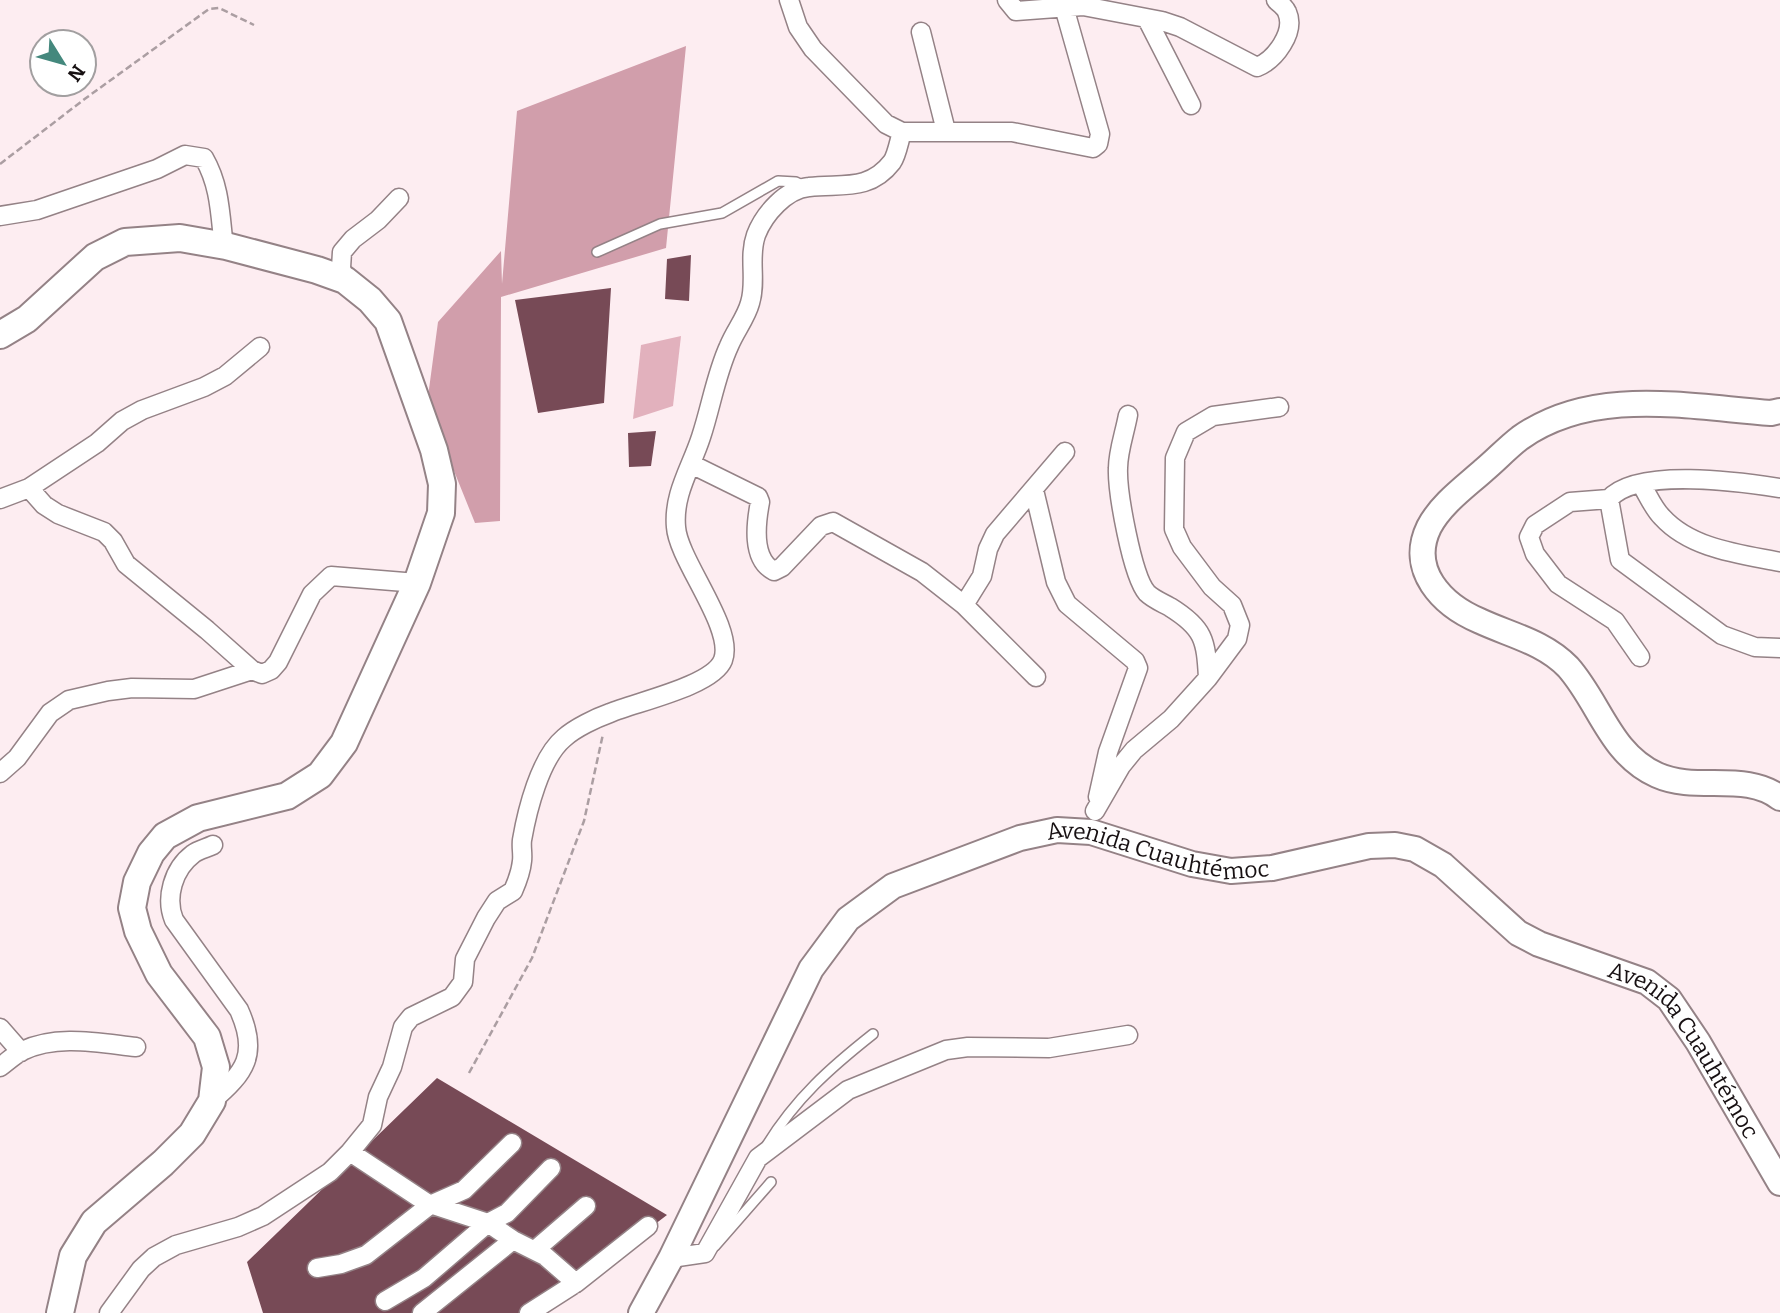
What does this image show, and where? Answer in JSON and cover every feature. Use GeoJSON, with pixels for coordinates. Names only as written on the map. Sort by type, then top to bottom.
{"type":"FeatureCollection","features":[{"type":"Feature","properties":{"kind":"main road"},"geometry":{"type":"LineString","coordinates":[[0,335],[27,318],[95,257],[125,242],[180,238],[226,246],[317,270],[345,281],[370,300],[388,321],[434,450],[442,484],[441,513],[417,583],[360,713],[344,743],[320,775],[287,796],[198,818],[165,836],[151,853],[137,882],[132,908],[138,931],[159,974],[207,1037],[216,1067],[212,1101],[192,1134],[163,1163],[94,1222],[73,1256],[60,1313]]}},
{"type":"Feature","properties":{"kind":"main road"},"geometry":{"type":"LineString","coordinates":[[1780,411],[1771,413],[1634,402],[1606,405],[1552,421],[1520,438],[1444,506],[1428,528],[1422,559],[1431,584],[1448,603],[1478,620],[1546,649],[1568,667],[1612,738],[1635,762],[1659,776],[1701,785],[1739,783],[1756,786],[1780,798]]}},
{"type":"Feature","properties":{"kind":"main road","name":"Avenida Cuauhtémoc"},"geometry":{"type":"LineString","coordinates":[[641,1313],[671,1258],[811,969],[848,919],[893,886],[1020,838],[1093,822],[1192,864],[1231,871],[1272,867],[1369,846],[1395,845],[1415,849],[1443,865],[1518,933],[1539,944],[1647,982],[1669,999],[1698,1042],[1780,1183]]}},
{"type":"Feature","properties":{"kind":"street"},"geometry":{"type":"LineString","coordinates":[[789,0],[798,27],[813,49],[886,124],[902,132],[1012,132],[1093,148],[1098,144],[1100,134],[1064,7]]}},
{"type":"Feature","properties":{"kind":"street"},"geometry":{"type":"LineString","coordinates":[[1007,0],[1016,11],[1083,6],[1162,20],[1257,67],[1267,63],[1276,54],[1290,21],[1286,10],[1276,0]]}},
{"type":"Feature","properties":{"kind":"street"},"geometry":{"type":"LineString","coordinates":[[1147,19],[1191,105]]}},
{"type":"Feature","properties":{"kind":"street"},"geometry":{"type":"LineString","coordinates":[[921,32],[946,131]]}},
{"type":"Feature","properties":{"kind":"street"},"geometry":{"type":"LineString","coordinates":[[109,1313],[141,1269],[154,1258],[177,1245],[238,1227],[263,1216],[330,1172],[351,1152],[372,1125],[378,1097],[392,1067],[403,1027],[411,1017],[452,997],[463,982],[465,959],[486,918],[497,901],[513,891],[522,862],[522,841],[529,810],[547,760],[563,738],[608,713],[670,693],[705,678],[722,662],[726,646],[705,592],[676,531],[675,509],[679,489],[691,464],[728,347],[751,300],[754,282],[752,257],[756,235],[778,203],[806,187],[857,185],[877,175],[893,161],[902,132]]}},
{"type":"Feature","properties":{"kind":"street"},"geometry":{"type":"LineString","coordinates":[[0,216],[37,210],[157,169],[185,155],[204,158],[212,171],[226,246]]}},
{"type":"Feature","properties":{"kind":"street"},"geometry":{"type":"LineString","coordinates":[[345,281],[341,268],[342,252],[399,198]]}},
{"type":"Feature","properties":{"kind":"street"},"geometry":{"type":"LineString","coordinates":[[0,499],[29,488],[97,443],[122,421],[142,410],[204,387],[225,376],[260,347]]}},
{"type":"Feature","properties":{"kind":"street"},"geometry":{"type":"LineString","coordinates":[[1093,822],[1121,766],[1133,750],[1171,719],[1208,678],[1237,639],[1240,625],[1232,605],[1212,587],[1182,547],[1174,529],[1175,458],[1186,432],[1213,416],[1279,407]]}},
{"type":"Feature","properties":{"kind":"street"},"geometry":{"type":"LineString","coordinates":[[1128,415],[1118,466],[1119,491],[1137,575],[1148,593],[1197,628],[1206,645],[1208,678]]}},
{"type":"Feature","properties":{"kind":"street"},"geometry":{"type":"LineString","coordinates":[[964,605],[982,576],[988,549],[995,534],[1065,452]]}},
{"type":"Feature","properties":{"kind":"street"},"geometry":{"type":"LineString","coordinates":[[691,464],[758,498],[760,502],[755,532],[762,560],[767,567],[774,571],[782,567],[821,526],[833,522],[922,572],[964,605],[1037,677]]}},
{"type":"Feature","properties":{"kind":"street"},"geometry":{"type":"LineString","coordinates":[[1759,485],[1780,473]]}},
{"type":"Feature","properties":{"kind":"street"},"geometry":{"type":"LineString","coordinates":[[1640,657],[1615,621],[1558,584],[1535,554],[1529,537],[1535,525],[1570,502],[1609,499],[1616,491],[1641,484],[1679,479],[1725,480],[1780,488]]}},
{"type":"Feature","properties":{"kind":"street"},"geometry":{"type":"LineString","coordinates":[[1641,484],[1659,515],[1684,535],[1706,545],[1780,562]]}},
{"type":"Feature","properties":{"kind":"street"},"geometry":{"type":"LineString","coordinates":[[29,488],[44,505],[58,514],[104,532],[113,541],[126,564],[251,670],[261,674],[271,670],[278,662],[312,594],[331,576],[417,583]]}},
{"type":"Feature","properties":{"kind":"street"},"geometry":{"type":"LineString","coordinates":[[1034,491],[1056,582],[1067,604],[1135,661],[1138,668],[1108,752],[1093,822]]}},
{"type":"Feature","properties":{"kind":"street"},"geometry":{"type":"LineString","coordinates":[[1609,499],[1620,560],[1722,635],[1755,647],[1780,648]]}},
{"type":"Feature","properties":{"kind":"street"},"geometry":{"type":"LineString","coordinates":[[0,773],[17,758],[50,713],[69,700],[132,688],[194,689],[251,670]]}},
{"type":"Feature","properties":{"kind":"street"},"geometry":{"type":"LineString","coordinates":[[212,1101],[235,1082],[243,1069],[248,1052],[246,1026],[239,1010],[174,920],[169,907],[174,880],[182,866],[193,854],[213,845]]}},
{"type":"Feature","properties":{"kind":"street"},"geometry":{"type":"LineString","coordinates":[[0,1028],[20,1052]]}},
{"type":"Feature","properties":{"kind":"street"},"geometry":{"type":"LineString","coordinates":[[671,1258],[705,1253],[758,1158],[848,1090],[946,1049],[1049,1048],[1128,1035]]}},
{"type":"Feature","properties":{"kind":"street"},"geometry":{"type":"LineString","coordinates":[[0,1067],[20,1052],[40,1044],[74,1041],[136,1047]]}},
{"type":"Feature","properties":{"kind":"street"},"geometry":{"type":"LineString","coordinates":[[317,1268],[341,1264],[366,1255],[430,1205],[464,1191],[512,1143]]}},
{"type":"Feature","properties":{"kind":"street"},"geometry":{"type":"LineString","coordinates":[[351,1152],[430,1205],[488,1223],[513,1240],[535,1250],[576,1283]]}},
{"type":"Feature","properties":{"kind":"street"},"geometry":{"type":"LineString","coordinates":[[385,1301],[424,1278],[488,1223],[507,1213],[551,1168]]}},
{"type":"Feature","properties":{"kind":"street"},"geometry":{"type":"LineString","coordinates":[[535,1250],[586,1206]]}},
{"type":"Feature","properties":{"kind":"street"},"geometry":{"type":"LineString","coordinates":[[529,1313],[576,1283],[648,1226]]}},
{"type":"Feature","properties":{"kind":"street"},"geometry":{"type":"LineString","coordinates":[[422,1313],[513,1240]]}},
{"type":"Feature","properties":{"kind":"lane"},"geometry":{"type":"LineString","coordinates":[[597,252],[660,224],[722,213],[778,181],[796,182],[806,187]]}},
{"type":"Feature","properties":{"kind":"lane"},"geometry":{"type":"LineString","coordinates":[[758,1158],[786,1114],[838,1062],[873,1034]]}},
{"type":"Feature","properties":{"kind":"lane"},"geometry":{"type":"LineString","coordinates":[[705,1253],[719,1243],[771,1182]]}},
{"type":"Feature","properties":{"kind":"path"},"geometry":{"type":"LineString","coordinates":[[0,164],[209,9],[219,8],[254,25]]}},
{"type":"Feature","properties":{"kind":"path"},"geometry":{"type":"LineString","coordinates":[[469,1073],[532,958],[584,821],[608,713]]}},
{"type":"Feature","properties":{"kind":"shaded area"},"geometry":{"type":"Polygon","coordinates":[[[686,46],[666,248],[501,297],[500,521],[475,523],[427,404],[438,322],[501,251],[502,284],[517,111],[686,46]]]}},
{"type":"Feature","properties":{"kind":"shaded area"},"geometry":{"type":"Polygon","coordinates":[[[681,336],[673,406],[633,419],[641,345],[681,336]]]}},
{"type":"Feature","properties":{"kind":"building"},"geometry":{"type":"Polygon","coordinates":[[[691,255],[689,301],[665,299],[667,259],[691,255]]]}},
{"type":"Feature","properties":{"kind":"building"},"geometry":{"type":"Polygon","coordinates":[[[611,288],[604,403],[538,413],[515,300],[611,288]]]}},
{"type":"Feature","properties":{"kind":"building"},"geometry":{"type":"Polygon","coordinates":[[[656,431],[651,466],[629,467],[628,433],[656,431]]]}},
{"type":"Feature","properties":{"kind":"building"},"geometry":{"type":"Polygon","coordinates":[[[437,1078],[667,1215],[538,1313],[263,1313],[247,1262],[437,1078]]]}}]}
